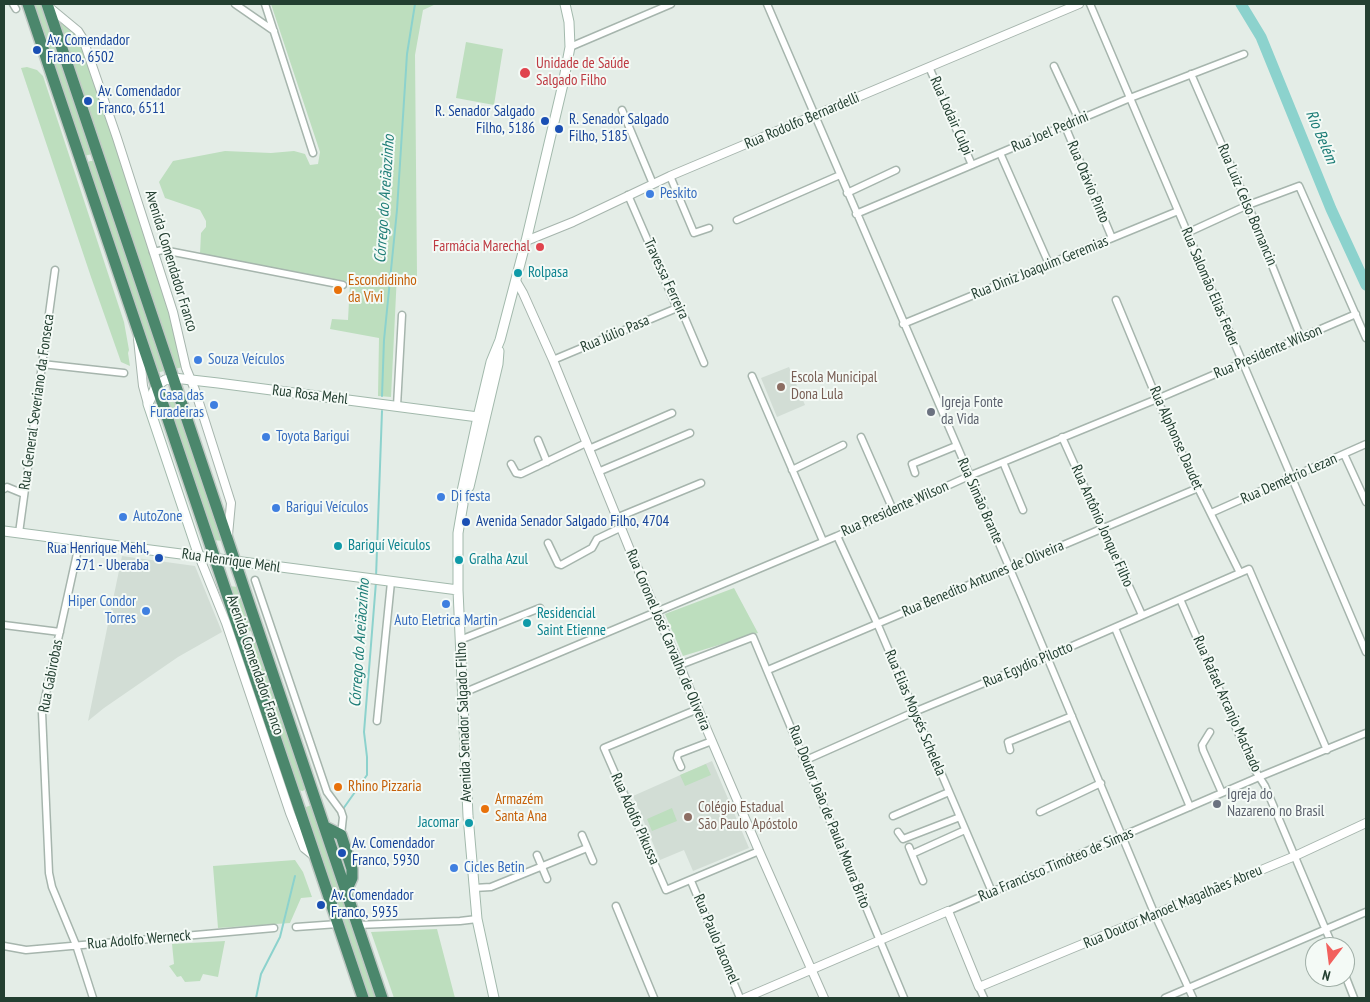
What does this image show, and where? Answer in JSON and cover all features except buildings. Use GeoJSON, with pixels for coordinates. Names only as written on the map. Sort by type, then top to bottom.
{"type":"FeatureCollection","features":[{"type":"Feature","properties":{"kind":"highway","name":"Avenida Comendador Franco"},"geometry":{"type":"LineString","coordinates":[[28,4],[363,998]]}},
{"type":"Feature","properties":{"kind":"highway","name":"Avenida Comendador Franco"},"geometry":{"type":"LineString","coordinates":[[48,5],[382,998]]}},
{"type":"Feature","properties":{"kind":"highway"},"geometry":{"type":"LineString","coordinates":[[81,163],[84,158],[89,156],[97,157],[100,161]]}},
{"type":"Feature","properties":{"kind":"highway"},"geometry":{"type":"LineString","coordinates":[[243,644],[247,639],[253,637],[260,637],[262,642]]}},
{"type":"Feature","properties":{"kind":"highway"},"geometry":{"type":"LineString","coordinates":[[295,798],[301,802],[307,801],[312,798],[313,793]]}},
{"type":"Feature","properties":{"kind":"highway"},"geometry":{"type":"LineString","coordinates":[[325,827],[341,835],[352,869],[352,878],[346,891]]}},
{"type":"Feature","properties":{"kind":"main road","name":"Avenida Senador Salgado Filho"},"geometry":{"type":"LineString","coordinates":[[494,998],[477,919],[468,816],[458,590],[458,540],[462,504],[461,496],[481,419],[491,362],[500,340],[516,280],[563,84],[570,47],[569,22],[565,4]]}},
{"type":"Feature","properties":{"kind":"main road","name":"Rua Rosa Mehl"},"geometry":{"type":"LineString","coordinates":[[156,386],[164,380],[174,378],[190,379],[398,406],[481,419]]}},
{"type":"Feature","properties":{"kind":"main road"},"geometry":{"type":"LineString","coordinates":[[148,404],[156,386]]}},
{"type":"Feature","properties":{"kind":"main road","name":"Avenida Comendador Franco"},"geometry":{"type":"LineString","coordinates":[[148,404],[199,556]]}},
{"type":"Feature","properties":{"kind":"main road","name":"Rua Henrique Mehl"},"geometry":{"type":"LineString","coordinates":[[4,531],[458,590]]}},
{"type":"Feature","properties":{"kind":"street"},"geometry":{"type":"LineString","coordinates":[[235,4],[274,31]]}},
{"type":"Feature","properties":{"kind":"street"},"geometry":{"type":"LineString","coordinates":[[265,4],[313,153]]}},
{"type":"Feature","properties":{"kind":"street"},"geometry":{"type":"LineString","coordinates":[[570,47],[671,4]]}},
{"type":"Feature","properties":{"kind":"street","name":"Rua Simão Brante"},"geometry":{"type":"LineString","coordinates":[[767,4],[1101,783],[1155,915],[1193,998]]}},
{"type":"Feature","properties":{"kind":"street","name":"Rua Rodolfo Bernardelli"},"geometry":{"type":"LineString","coordinates":[[526,241],[573,222],[670,176],[1079,4]]}},
{"type":"Feature","properties":{"kind":"street","name":"Rua Salomão Elias Feder"},"geometry":{"type":"LineString","coordinates":[[1090,4],[1290,478],[1366,652]]}},
{"type":"Feature","properties":{"kind":"street","name":"Avenida Comendador Franco"},"geometry":{"type":"LineString","coordinates":[[48,5],[78,31],[83,39],[117,138],[173,312],[182,357],[231,502],[228,539]]}},
{"type":"Feature","properties":{"kind":"street","name":"Rua Joel Pedrini"},"geometry":{"type":"LineString","coordinates":[[856,214],[1130,98],[1244,54]]}},
{"type":"Feature","properties":{"kind":"street"},"geometry":{"type":"LineString","coordinates":[[1054,66],[1079,120]]}},
{"type":"Feature","properties":{"kind":"street","name":"Rua Lodair Culpi"},"geometry":{"type":"LineString","coordinates":[[929,67],[972,165]]}},
{"type":"Feature","properties":{"kind":"street","name":"Rua Luiz Celso Bornancin"},"geometry":{"type":"LineString","coordinates":[[1191,74],[1248,205],[1301,338]]}},
{"type":"Feature","properties":{"kind":"street"},"geometry":{"type":"LineString","coordinates":[[622,110],[653,184]]}},
{"type":"Feature","properties":{"kind":"street","name":"Rua Otávio Pinto"},"geometry":{"type":"LineString","coordinates":[[1065,126],[1112,238]]}},
{"type":"Feature","properties":{"kind":"street"},"geometry":{"type":"LineString","coordinates":[[1000,153],[1050,264]]}},
{"type":"Feature","properties":{"kind":"street"},"geometry":{"type":"LineString","coordinates":[[847,192],[896,170]]}},
{"type":"Feature","properties":{"kind":"street"},"geometry":{"type":"LineString","coordinates":[[737,220],[840,175]]}},
{"type":"Feature","properties":{"kind":"street"},"geometry":{"type":"LineString","coordinates":[[670,176],[694,233],[709,228]]}},
{"type":"Feature","properties":{"kind":"street"},"geometry":{"type":"LineString","coordinates":[[1187,233],[1248,205],[1299,186],[1366,338]]}},
{"type":"Feature","properties":{"kind":"street","name":"Travessa Ferreira"},"geometry":{"type":"LineString","coordinates":[[628,196],[677,308],[684,316],[704,363]]}},
{"type":"Feature","properties":{"kind":"street","name":"Rua Diniz Joaquim Geremias"},"geometry":{"type":"LineString","coordinates":[[903,324],[1178,211]]}},
{"type":"Feature","properties":{"kind":"street"},"geometry":{"type":"LineString","coordinates":[[153,252],[163,250],[343,285]]}},
{"type":"Feature","properties":{"kind":"street","name":"Rua General Severiano da Fonseca"},"geometry":{"type":"LineString","coordinates":[[19,533],[55,270]]}},
{"type":"Feature","properties":{"kind":"street","name":"Rua Coronel José Carvalho de Oliveira"},"geometry":{"type":"LineString","coordinates":[[516,280],[553,360],[620,528],[824,998]]}},
{"type":"Feature","properties":{"kind":"street","name":"Rua Alphonse Daudet"},"geometry":{"type":"LineString","coordinates":[[1116,300],[1198,488],[1240,573]]}},
{"type":"Feature","properties":{"kind":"street","name":"Rua Júlio Pasa"},"geometry":{"type":"LineString","coordinates":[[553,360],[677,308]]}},
{"type":"Feature","properties":{"kind":"street","name":"Rua Presidente Wilson"},"geometry":{"type":"LineString","coordinates":[[463,694],[836,536],[969,476],[1158,399],[1356,314]]}},
{"type":"Feature","properties":{"kind":"street"},"geometry":{"type":"LineString","coordinates":[[398,406],[402,315]]}},
{"type":"Feature","properties":{"kind":"street","name":"Avenida Comendador Franco"},"geometry":{"type":"LineString","coordinates":[[138,334],[138,353],[148,404]]}},
{"type":"Feature","properties":{"kind":"street"},"geometry":{"type":"LineString","coordinates":[[42,364],[124,373]]}},
{"type":"Feature","properties":{"kind":"street"},"geometry":{"type":"LineString","coordinates":[[752,376],[823,541]]}},
{"type":"Feature","properties":{"kind":"street"},"geometry":{"type":"LineString","coordinates":[[511,464],[518,474],[672,413]]}},
{"type":"Feature","properties":{"kind":"street"},"geometry":{"type":"LineString","coordinates":[[598,472],[690,434]]}},
{"type":"Feature","properties":{"kind":"street"},"geometry":{"type":"LineString","coordinates":[[861,437],[893,510]]}},
{"type":"Feature","properties":{"kind":"street","name":"Rua Antônio Jonque Filho"},"geometry":{"type":"LineString","coordinates":[[1062,437],[1142,615]]}},
{"type":"Feature","properties":{"kind":"street"},"geometry":{"type":"LineString","coordinates":[[538,440],[547,462]]}},
{"type":"Feature","properties":{"kind":"street","name":"Rua Demétrio Lezan"},"geometry":{"type":"LineString","coordinates":[[1211,513],[1366,444]]}},
{"type":"Feature","properties":{"kind":"street"},"geometry":{"type":"LineString","coordinates":[[792,470],[843,445]]}},
{"type":"Feature","properties":{"kind":"street"},"geometry":{"type":"LineString","coordinates":[[915,473],[912,464],[956,446]]}},
{"type":"Feature","properties":{"kind":"street"},"geometry":{"type":"LineString","coordinates":[[1344,454],[1366,502]]}},
{"type":"Feature","properties":{"kind":"street"},"geometry":{"type":"LineString","coordinates":[[1003,462],[1023,510]]}},
{"type":"Feature","properties":{"kind":"street"},"geometry":{"type":"LineString","coordinates":[[616,518],[702,483]]}},
{"type":"Feature","properties":{"kind":"street"},"geometry":{"type":"LineString","coordinates":[[4,489],[7,487],[24,494]]}},
{"type":"Feature","properties":{"kind":"street","name":"Rua Benedito Antunes de Oliveira"},"geometry":{"type":"LineString","coordinates":[[768,670],[1198,488]]}},
{"type":"Feature","properties":{"kind":"street"},"geometry":{"type":"LineString","coordinates":[[548,543],[558,564],[561,565],[592,548],[598,539],[620,528]]}},
{"type":"Feature","properties":{"kind":"street","name":"Rua Elias Moysés Schelela"},"geometry":{"type":"LineString","coordinates":[[836,536],[877,623],[992,892]]}},
{"type":"Feature","properties":{"kind":"street","name":"Rua Gabirobas"},"geometry":{"type":"LineString","coordinates":[[80,540],[42,712],[49,873],[52,887],[76,945],[93,998]]}},
{"type":"Feature","properties":{"kind":"street","name":"Avenida Comendador Franco"},"geometry":{"type":"LineString","coordinates":[[199,556],[226,624],[290,813],[304,848],[315,857]]}},
{"type":"Feature","properties":{"kind":"street","name":"Rua Egydio Pilotto"},"geometry":{"type":"LineString","coordinates":[[806,760],[1250,569],[1327,750]]}},
{"type":"Feature","properties":{"kind":"street","name":"Avenida Comendador Franco"},"geometry":{"type":"LineString","coordinates":[[255,580],[327,792],[341,811],[343,817],[341,835]]}},
{"type":"Feature","properties":{"kind":"street"},"geometry":{"type":"LineString","coordinates":[[377,721],[391,582]]}},
{"type":"Feature","properties":{"kind":"street","name":"Rua Rafael Arcanjo Machado"},"geometry":{"type":"LineString","coordinates":[[1180,599],[1259,777],[1265,786],[1329,937]]}},
{"type":"Feature","properties":{"kind":"street"},"geometry":{"type":"LineString","coordinates":[[460,640],[540,608]]}},
{"type":"Feature","properties":{"kind":"street"},"geometry":{"type":"LineString","coordinates":[[4,625],[60,632]]}},
{"type":"Feature","properties":{"kind":"street"},"geometry":{"type":"LineString","coordinates":[[1115,628],[1190,807]]}},
{"type":"Feature","properties":{"kind":"street","name":"Rua Doutor João de Paula Moura Brito"},"geometry":{"type":"LineString","coordinates":[[680,665],[753,637],[904,998]]}},
{"type":"Feature","properties":{"kind":"street","name":"Rua Adolfo Pikussa"},"geometry":{"type":"LineString","coordinates":[[691,881],[666,890],[604,748],[698,709]]}},
{"type":"Feature","properties":{"kind":"street"},"geometry":{"type":"LineString","coordinates":[[1010,750],[1008,742],[1072,716]]}},
{"type":"Feature","properties":{"kind":"street"},"geometry":{"type":"LineString","coordinates":[[1210,732],[1204,741],[1203,750],[1222,793]]}},
{"type":"Feature","properties":{"kind":"street","name":"Rua Francisco Timóteo de Simas"},"geometry":{"type":"LineString","coordinates":[[745,998],[1259,777],[1366,733]]}},
{"type":"Feature","properties":{"kind":"street"},"geometry":{"type":"LineString","coordinates":[[681,767],[677,758],[678,754],[712,741]]}},
{"type":"Feature","properties":{"kind":"street"},"geometry":{"type":"LineString","coordinates":[[1040,812],[1101,783]]}},
{"type":"Feature","properties":{"kind":"street"},"geometry":{"type":"LineString","coordinates":[[893,816],[949,792]]}},
{"type":"Feature","properties":{"kind":"street"},"geometry":{"type":"LineString","coordinates":[[898,832],[903,840],[960,817]]}},
{"type":"Feature","properties":{"kind":"street","name":"Rua Doutor Manoel Magalhães Abreu"},"geometry":{"type":"LineString","coordinates":[[979,987],[1295,856],[1366,823]]}},
{"type":"Feature","properties":{"kind":"street"},"geometry":{"type":"LineString","coordinates":[[924,881],[911,851],[966,830]]}},
{"type":"Feature","properties":{"kind":"street"},"geometry":{"type":"LineString","coordinates":[[582,835],[593,860]]}},
{"type":"Feature","properties":{"kind":"street"},"geometry":{"type":"LineString","coordinates":[[474,888],[492,887],[587,848]]}},
{"type":"Feature","properties":{"kind":"street"},"geometry":{"type":"LineString","coordinates":[[691,881],[759,851]]}},
{"type":"Feature","properties":{"kind":"street"},"geometry":{"type":"LineString","coordinates":[[537,855],[547,879]]}},
{"type":"Feature","properties":{"kind":"street","name":"Rua Paulo Jacomel"},"geometry":{"type":"LineString","coordinates":[[691,881],[740,998]]}},
{"type":"Feature","properties":{"kind":"street"},"geometry":{"type":"LineString","coordinates":[[616,906],[654,998]]}},
{"type":"Feature","properties":{"kind":"street"},"geometry":{"type":"LineString","coordinates":[[948,911],[984,998]]}},
{"type":"Feature","properties":{"kind":"street"},"geometry":{"type":"LineString","coordinates":[[1165,998],[1366,912]]}},
{"type":"Feature","properties":{"kind":"street"},"geometry":{"type":"LineString","coordinates":[[358,925],[460,922],[477,919]]}},
{"type":"Feature","properties":{"kind":"street"},"geometry":{"type":"LineString","coordinates":[[296,927],[338,924]]}},
{"type":"Feature","properties":{"kind":"street","name":"Rua Adolfo Werneck"},"geometry":{"type":"LineString","coordinates":[[4,946],[26,950],[274,928]]}},
{"type":"Feature","properties":{"kind":"shaded area","name":"Escola Municipal Dona Lula"},"geometry":{"type":"Polygon","coordinates":[[[789,367],[805,405],[777,417],[761,378],[789,367]]]}},
{"type":"Feature","properties":{"kind":"shaded area","name":"Hiper Condor Torres"},"geometry":{"type":"Polygon","coordinates":[[[122,556],[195,566],[222,632],[178,657],[88,721],[122,556]]]}},
{"type":"Feature","properties":{"kind":"shaded area","name":"Colégio Estadual São Paulo Apóstolo"},"geometry":{"type":"Polygon","coordinates":[[[712,761],[749,848],[693,871],[684,850],[660,860],[633,796],[712,761]]]}},
{"type":"Feature","properties":{"kind":"green space"},"geometry":{"type":"Polygon","coordinates":[[[31,4],[43,4],[92,154],[84,156],[31,4]]]}},
{"type":"Feature","properties":{"kind":"green space"},"geometry":{"type":"Polygon","coordinates":[[[271,4],[436,4],[423,10],[415,55],[417,276],[397,274],[391,397],[378,396],[379,338],[330,329],[332,319],[348,320],[350,282],[200,254],[201,233],[206,227],[206,221],[200,210],[165,198],[159,182],[173,161],[225,151],[271,153],[294,151],[305,154],[310,165],[318,164],[320,152],[271,4]]]}},
{"type":"Feature","properties":{"kind":"green space"},"geometry":{"type":"Polygon","coordinates":[[[59,22],[78,34],[167,302],[183,367],[175,369],[59,22]]]}},
{"type":"Feature","properties":{"kind":"green space"},"geometry":{"type":"Polygon","coordinates":[[[466,42],[503,49],[494,105],[456,98],[466,42]]]}},
{"type":"Feature","properties":{"kind":"green space"},"geometry":{"type":"Polygon","coordinates":[[[27,67],[37,70],[43,76],[124,322],[130,366],[121,362],[91,277],[21,68],[27,67]]]}},
{"type":"Feature","properties":{"kind":"green space"},"geometry":{"type":"Polygon","coordinates":[[[93,161],[167,370],[157,373],[87,163],[93,161]]]}},
{"type":"Feature","properties":{"kind":"green space"},"geometry":{"type":"Polygon","coordinates":[[[176,399],[223,541],[213,540],[165,401],[176,399]]]}},
{"type":"Feature","properties":{"kind":"green space"},"geometry":{"type":"Polygon","coordinates":[[[228,586],[239,587],[253,632],[250,631],[245,635],[228,586]]]}},
{"type":"Feature","properties":{"kind":"green space"},"geometry":{"type":"Polygon","coordinates":[[[734,588],[758,633],[683,656],[665,614],[734,588]]]}},
{"type":"Feature","properties":{"kind":"green space"},"geometry":{"type":"Polygon","coordinates":[[[257,643],[306,788],[303,791],[297,790],[250,646],[257,643]]]}},
{"type":"Feature","properties":{"kind":"green space"},"geometry":{"type":"Polygon","coordinates":[[[706,764],[711,775],[685,786],[680,775],[706,764]]]}},
{"type":"Feature","properties":{"kind":"green space"},"geometry":{"type":"Polygon","coordinates":[[[302,805],[306,807],[312,805],[379,998],[368,998],[302,805]]]}},
{"type":"Feature","properties":{"kind":"green space"},"geometry":{"type":"Polygon","coordinates":[[[672,808],[677,821],[652,831],[647,819],[672,808]]]}},
{"type":"Feature","properties":{"kind":"green space"},"geometry":{"type":"Polygon","coordinates":[[[295,860],[303,872],[312,897],[301,898],[290,923],[218,928],[213,866],[295,860]]]}},
{"type":"Feature","properties":{"kind":"green space"},"geometry":{"type":"Polygon","coordinates":[[[437,929],[455,998],[394,998],[371,932],[437,929]]]}},
{"type":"Feature","properties":{"kind":"green space"},"geometry":{"type":"Polygon","coordinates":[[[225,941],[218,977],[203,974],[200,981],[185,982],[181,976],[177,977],[169,966],[174,964],[172,944],[225,941]]]}},
{"type":"Feature","properties":{"kind":"waterway","name":"Córrego do Areiãozinho"},"geometry":{"type":"LineString","coordinates":[[382,396],[384,340],[397,210],[407,54],[415,4]]}},
{"type":"Feature","properties":{"kind":"waterway","name":"Rio Belém"},"geometry":{"type":"LineString","coordinates":[[1241,4],[1261,37],[1331,209],[1366,285]]}},
{"type":"Feature","properties":{"kind":"waterway","name":"Córrego do Areiãozinho"},"geometry":{"type":"LineString","coordinates":[[376,577],[382,411]]}},
{"type":"Feature","properties":{"kind":"waterway","name":"Córrego do Areiãozinho"},"geometry":{"type":"LineString","coordinates":[[343,809],[367,775],[364,732],[376,582]]}},
{"type":"Feature","properties":{"kind":"waterway","name":"Córrego do Areiãozinho"},"geometry":{"type":"LineString","coordinates":[[256,998],[261,974],[280,937],[295,876]]}},
{"type":"Feature","properties":{"kind":"place","name":"Av. Comendador Franco, 6502"},"geometry":{"type":"Point","coordinates":[37,50]}},
{"type":"Feature","properties":{"kind":"place","name":"Unidade de Saúde Salgado Filho"},"geometry":{"type":"Point","coordinates":[525,73]}},
{"type":"Feature","properties":{"kind":"place","name":"Av. Comendador Franco, 6511"},"geometry":{"type":"Point","coordinates":[88,101]}},
{"type":"Feature","properties":{"kind":"place","name":"R. Senador Salgado Filho, 5186"},"geometry":{"type":"Point","coordinates":[545,121]}},
{"type":"Feature","properties":{"kind":"place","name":"R. Senador Salgado Filho, 5185"},"geometry":{"type":"Point","coordinates":[559,129]}},
{"type":"Feature","properties":{"kind":"place","name":"Peskito"},"geometry":{"type":"Point","coordinates":[650,194]}},
{"type":"Feature","properties":{"kind":"place","name":"Farmácia Marechal"},"geometry":{"type":"Point","coordinates":[540,247]}},
{"type":"Feature","properties":{"kind":"place","name":"Rolpasa"},"geometry":{"type":"Point","coordinates":[518,273]}},
{"type":"Feature","properties":{"kind":"place","name":"Escondidinho da Vivi"},"geometry":{"type":"Point","coordinates":[338,290]}},
{"type":"Feature","properties":{"kind":"place","name":"Souza Veículos"},"geometry":{"type":"Point","coordinates":[198,360]}},
{"type":"Feature","properties":{"kind":"place","name":"Escola Municipal Dona Lula"},"geometry":{"type":"Point","coordinates":[781,387]}},
{"type":"Feature","properties":{"kind":"place","name":"Casa das Furadeiras"},"geometry":{"type":"Point","coordinates":[214,405]}},
{"type":"Feature","properties":{"kind":"place","name":"Igreja Fonte da Vida"},"geometry":{"type":"Point","coordinates":[931,412]}},
{"type":"Feature","properties":{"kind":"place","name":"Toyota Barigui"},"geometry":{"type":"Point","coordinates":[266,437]}},
{"type":"Feature","properties":{"kind":"place","name":"Di festa"},"geometry":{"type":"Point","coordinates":[441,497]}},
{"type":"Feature","properties":{"kind":"place","name":"Barigui Veículos"},"geometry":{"type":"Point","coordinates":[276,508]}},
{"type":"Feature","properties":{"kind":"place","name":"AutoZone"},"geometry":{"type":"Point","coordinates":[123,517]}},
{"type":"Feature","properties":{"kind":"place","name":"Avenida Senador Salgado Filho, 4704"},"geometry":{"type":"Point","coordinates":[466,522]}},
{"type":"Feature","properties":{"kind":"place","name":"Bariguí Veiculos"},"geometry":{"type":"Point","coordinates":[338,546]}},
{"type":"Feature","properties":{"kind":"place","name":"Rua Henrique Mehl, 271 - Uberaba"},"geometry":{"type":"Point","coordinates":[159,558]}},
{"type":"Feature","properties":{"kind":"place","name":"Gralha Azul"},"geometry":{"type":"Point","coordinates":[459,560]}},
{"type":"Feature","properties":{"kind":"place","name":"Auto Eletrica Martin"},"geometry":{"type":"Point","coordinates":[446,604]}},
{"type":"Feature","properties":{"kind":"place","name":"Hiper Condor Torres"},"geometry":{"type":"Point","coordinates":[146,611]}},
{"type":"Feature","properties":{"kind":"place","name":"Residencial Saint Etienne"},"geometry":{"type":"Point","coordinates":[527,623]}},
{"type":"Feature","properties":{"kind":"place","name":"Rhino Pizzaria"},"geometry":{"type":"Point","coordinates":[338,787]}},
{"type":"Feature","properties":{"kind":"place","name":"Igreja do Nazareno no Brasil"},"geometry":{"type":"Point","coordinates":[1217,804]}},
{"type":"Feature","properties":{"kind":"place","name":"Armazém Santa Ana"},"geometry":{"type":"Point","coordinates":[485,809]}},
{"type":"Feature","properties":{"kind":"place","name":"Colégio Estadual São Paulo Apóstolo"},"geometry":{"type":"Point","coordinates":[688,817]}},
{"type":"Feature","properties":{"kind":"place","name":"Jacomar"},"geometry":{"type":"Point","coordinates":[469,823]}},
{"type":"Feature","properties":{"kind":"place","name":"Av. Comendador Franco, 5930"},"geometry":{"type":"Point","coordinates":[342,853]}},
{"type":"Feature","properties":{"kind":"place","name":"Cicles Betin"},"geometry":{"type":"Point","coordinates":[454,868]}},
{"type":"Feature","properties":{"kind":"place","name":"Av. Comendador Franco, 5935"},"geometry":{"type":"Point","coordinates":[321,905]}}]}
